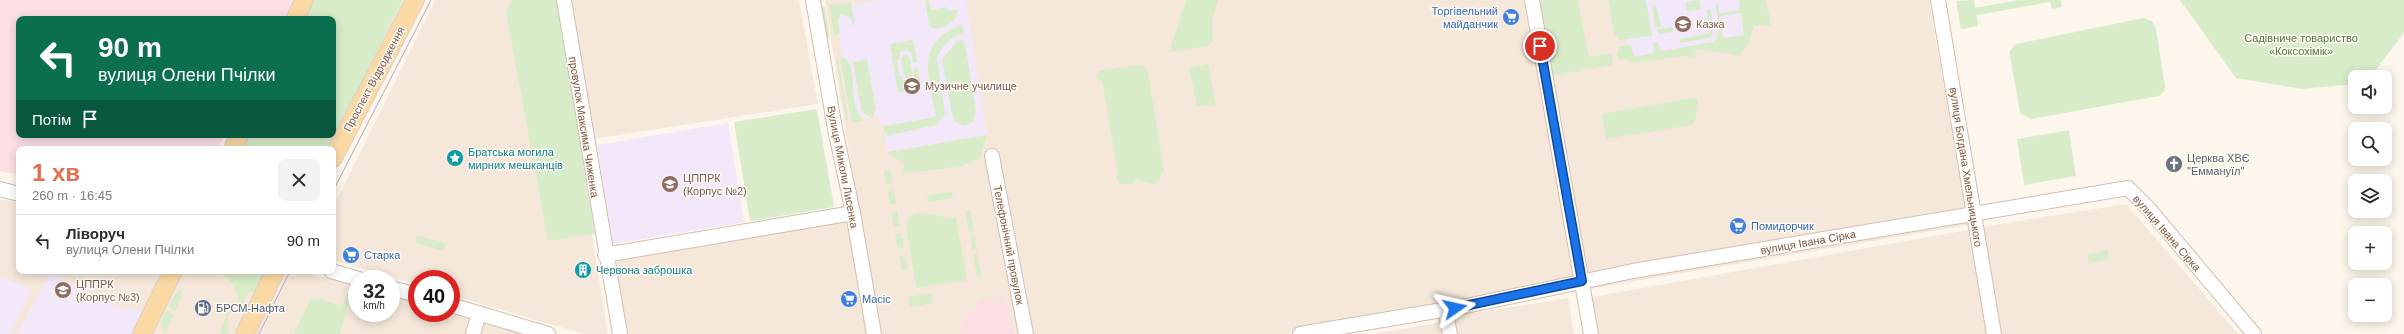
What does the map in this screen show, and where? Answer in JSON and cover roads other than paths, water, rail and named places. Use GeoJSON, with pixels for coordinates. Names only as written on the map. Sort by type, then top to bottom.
{"type":"FeatureCollection","features":[{"type":"Feature","properties":{"kind":"main road"},"geometry":{"type":"LineString","coordinates":[[296,16],[304,0]]}},
{"type":"Feature","properties":{"kind":"main road","name":"Проспект Відродження"},"geometry":{"type":"LineString","coordinates":[[336,152],[415,0]]}},
{"type":"Feature","properties":{"kind":"main road"},"geometry":{"type":"LineString","coordinates":[[142,334],[172,274]]}},
{"type":"Feature","properties":{"kind":"main road"},"geometry":{"type":"LineString","coordinates":[[245,334],[274,274]]}},
{"type":"Feature","properties":{"kind":"street","name":"провулок Максима Чиженка"},"geometry":{"type":"LineString","coordinates":[[564,0],[618,330]]}},
{"type":"Feature","properties":{"kind":"street","name":"Вулиця Миколи Лисенка"},"geometry":{"type":"LineString","coordinates":[[813,0],[835,129],[853,213],[874,334]]}},
{"type":"Feature","properties":{"kind":"street"},"geometry":{"type":"LineString","coordinates":[[1532,0],[1591,334]]}},
{"type":"Feature","properties":{"kind":"street","name":"вулиця Богдана Хмельницького"},"geometry":{"type":"LineString","coordinates":[[1938,0],[1994,334]]}},
{"type":"Feature","properties":{"kind":"street","name":"Телефонічний провулок"},"geometry":{"type":"LineString","coordinates":[[992,156],[1026,334]]}},
{"type":"Feature","properties":{"kind":"street","name":"вулиця Івана Сірка"},"geometry":{"type":"LineString","coordinates":[[1300,334],[1315,333],[1445,310],[1582,281],[1974,213],[2128,188],[2148,209],[2254,334]]}},
{"type":"Feature","properties":{"kind":"street"},"geometry":{"type":"LineString","coordinates":[[0,189],[16,193]]}},
{"type":"Feature","properties":{"kind":"street"},"geometry":{"type":"LineString","coordinates":[[605,254],[853,213]]}},
{"type":"Feature","properties":{"kind":"street"},"geometry":{"type":"LineString","coordinates":[[336,272],[348,276]]}},
{"type":"Feature","properties":{"kind":"street"},"geometry":{"type":"LineString","coordinates":[[460,308],[548,334]]}},
{"type":"Feature","properties":{"kind":"street"},"geometry":{"type":"LineString","coordinates":[[1445,310],[1450,334]]}},
{"type":"Feature","properties":{"kind":"street"},"geometry":{"type":"LineString","coordinates":[[473,334],[479,313]]}},
{"type":"Feature","properties":{"kind":"tram line"},"geometry":{"type":"LineString","coordinates":[[336,185],[431,0]]}},
{"type":"Feature","properties":{"kind":"tram line"},"geometry":{"type":"LineString","coordinates":[[259,334],[289,274]]}},
{"type":"Feature","properties":{"kind":"place","name":"Торгівельний майданчик"},"geometry":{"type":"Point","coordinates":[1511,17]}},
{"type":"Feature","properties":{"kind":"place","name":"Казка"},"geometry":{"type":"Point","coordinates":[1683,24]}},
{"type":"Feature","properties":{"kind":"place","name":"Музичне училище"},"geometry":{"type":"Point","coordinates":[912,86]}},
{"type":"Feature","properties":{"kind":"place","name":"Братська могила мирних мешканців"},"geometry":{"type":"Point","coordinates":[455,158]}},
{"type":"Feature","properties":{"kind":"place","name":"Церква ХВЄ \"Еммануїл\""},"geometry":{"type":"Point","coordinates":[2174,164]}},
{"type":"Feature","properties":{"kind":"place","name":"ЦППРК (Корпус №2)"},"geometry":{"type":"Point","coordinates":[670,184]}},
{"type":"Feature","properties":{"kind":"place","name":"Помидорчик"},"geometry":{"type":"Point","coordinates":[1738,226]}},
{"type":"Feature","properties":{"kind":"place","name":"Старка"},"geometry":{"type":"Point","coordinates":[351,255]}},
{"type":"Feature","properties":{"kind":"place","name":"Червона заброшка"},"geometry":{"type":"Point","coordinates":[583,270]}},
{"type":"Feature","properties":{"kind":"place","name":"ЦППРК (Корпус №3)"},"geometry":{"type":"Point","coordinates":[63,290]}},
{"type":"Feature","properties":{"kind":"place","name":"Macic"},"geometry":{"type":"Point","coordinates":[849,299]}},
{"type":"Feature","properties":{"kind":"place","name":"БРСМ-Нафта"},"geometry":{"type":"Point","coordinates":[203,308]}},
{"type":"Feature","properties":{"kind":"park label","name":"Садівниче товариство «Коксохімік»"},"geometry":{"type":"Point","coordinates":[2301,44]}}]}
